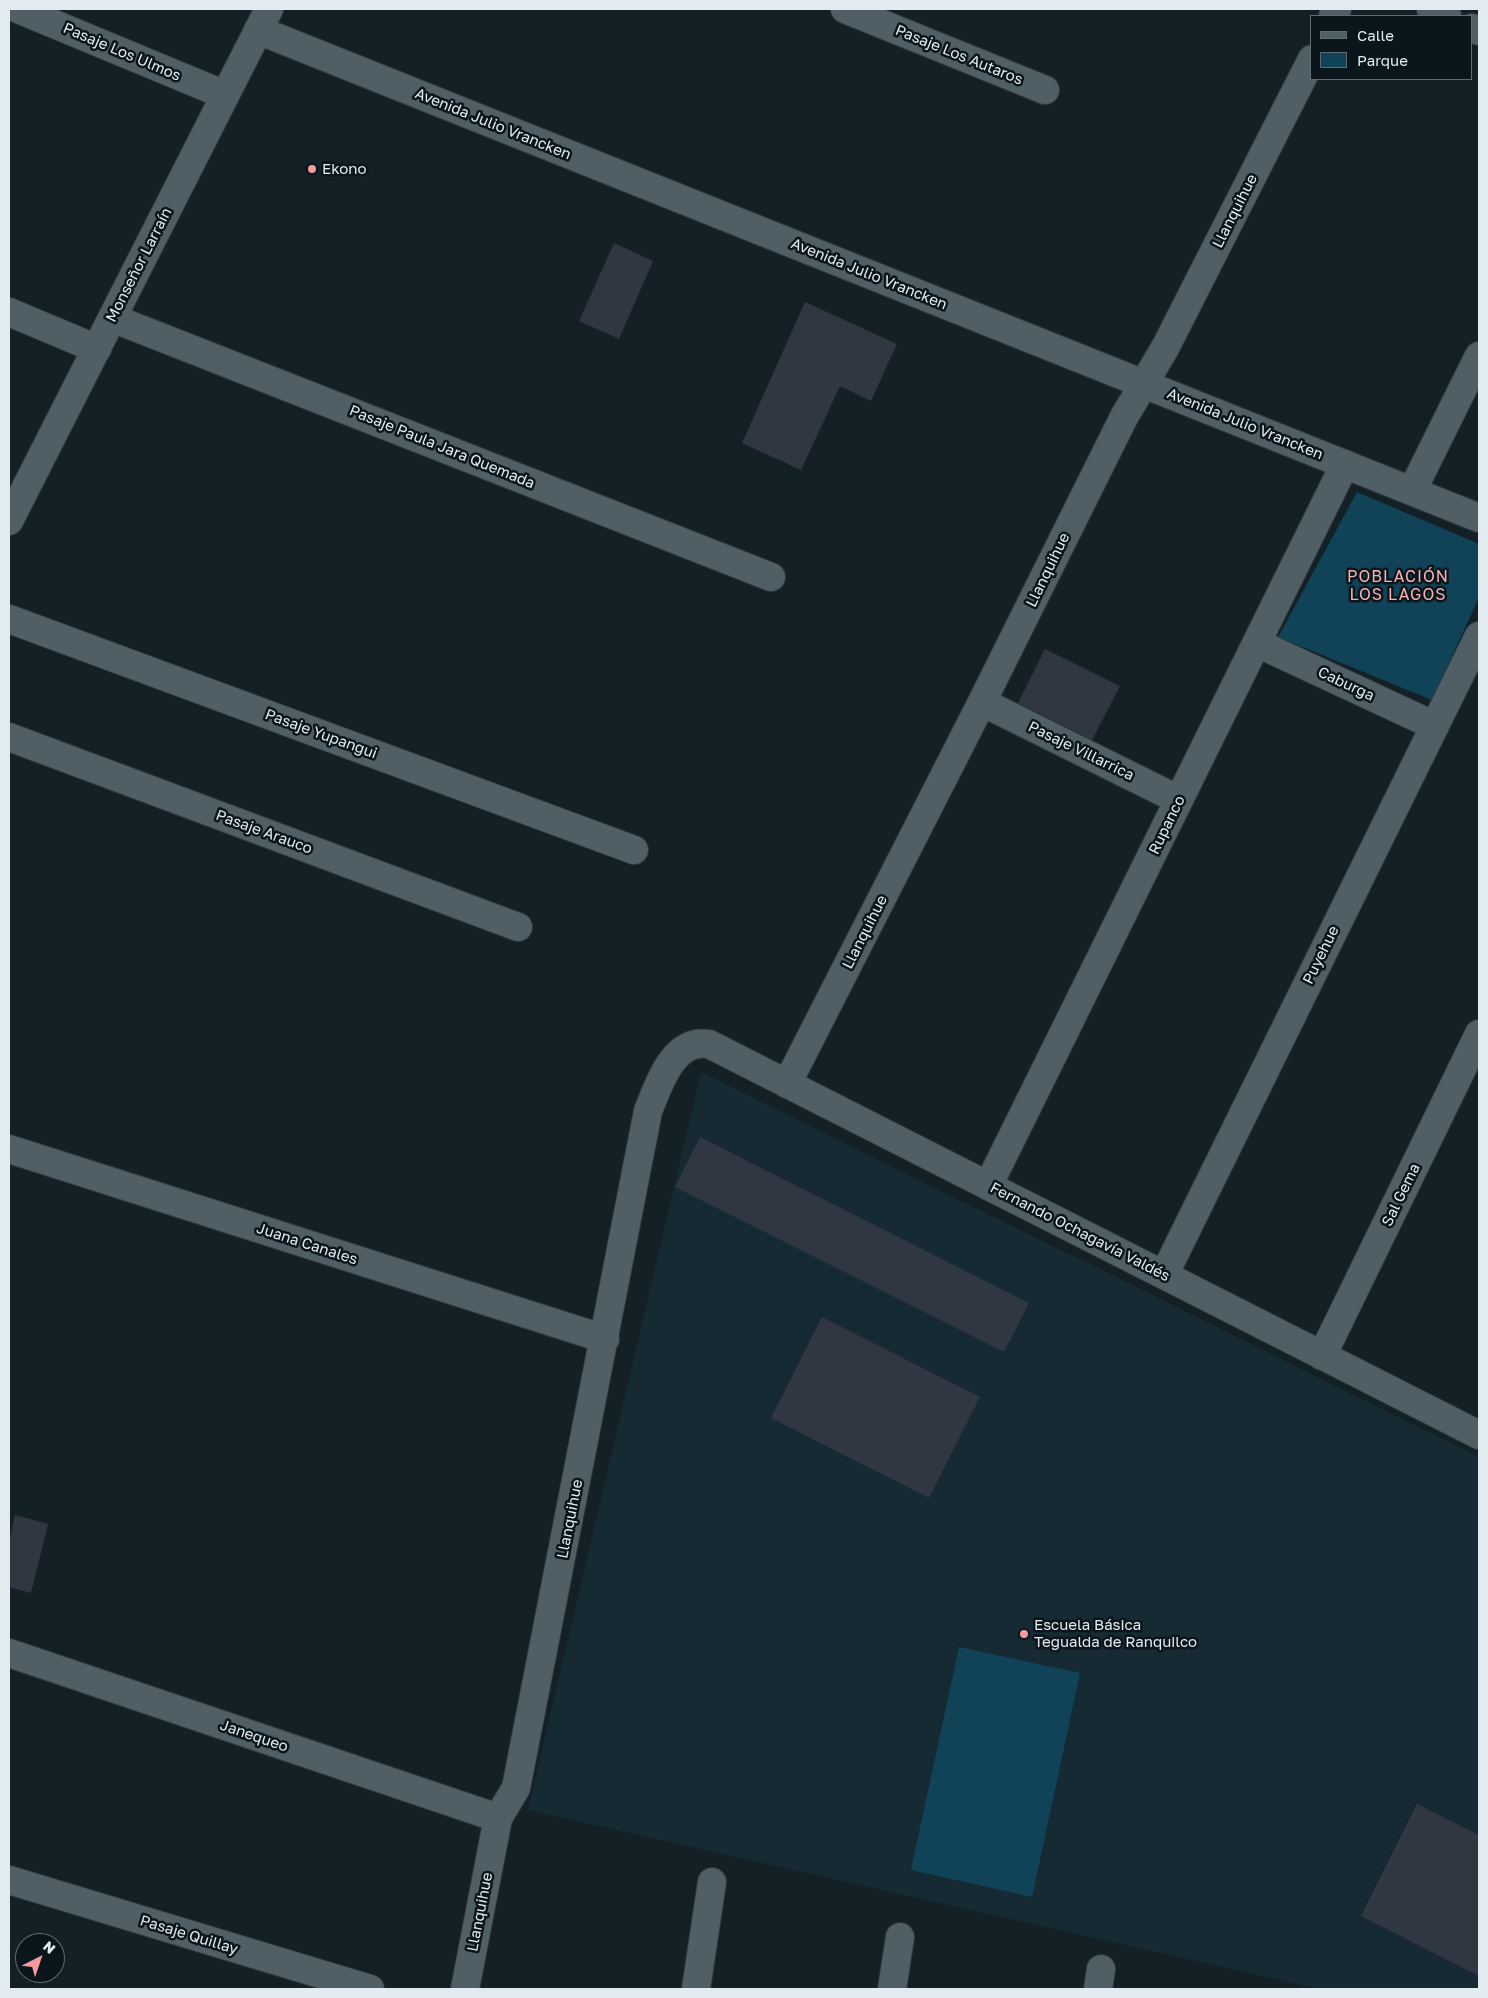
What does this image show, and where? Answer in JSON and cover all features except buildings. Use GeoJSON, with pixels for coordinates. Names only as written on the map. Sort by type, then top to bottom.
{"type":"FeatureCollection","features":[{"type":"Feature","properties":{"kind":"street","name":"Pasaje Los Ulmos"},"geometry":{"type":"LineString","coordinates":[[18,9],[225,95]]}},
{"type":"Feature","properties":{"kind":"street","name":"Pasaje Los Autaros"},"geometry":{"type":"LineString","coordinates":[[845,9],[1045,90]]}},
{"type":"Feature","properties":{"kind":"street"},"geometry":{"type":"LineString","coordinates":[[1431,9],[1445,15]]}},
{"type":"Feature","properties":{"kind":"street","name":"Monseñor Larraín"},"geometry":{"type":"LineString","coordinates":[[9,521],[264,19]]}},
{"type":"Feature","properties":{"kind":"street","name":"Avenida Julio Vrancken"},"geometry":{"type":"LineString","coordinates":[[264,19],[1143,384],[1479,518]]}},
{"type":"Feature","properties":{"kind":"street","name":"Llanquihue"},"geometry":{"type":"LineString","coordinates":[[787,1084],[982,702],[1124,417],[1165,348],[1310,63]]}},
{"type":"Feature","properties":{"kind":"street"},"geometry":{"type":"LineString","coordinates":[[9,312],[97,348]]}},
{"type":"Feature","properties":{"kind":"street","name":"Pasaje Paula Jara Quemada"},"geometry":{"type":"LineString","coordinates":[[112,318],[771,577]]}},
{"type":"Feature","properties":{"kind":"street"},"geometry":{"type":"LineString","coordinates":[[1412,491],[1479,356]]}},
{"type":"Feature","properties":{"kind":"street","name":"Rupanco"},"geometry":{"type":"LineString","coordinates":[[988,1186],[1345,464]]}},
{"type":"Feature","properties":{"kind":"street","name":"Pasaje Yupangui"},"geometry":{"type":"LineString","coordinates":[[9,619],[634,850]]}},
{"type":"Feature","properties":{"kind":"street","name":"Puyehue"},"geometry":{"type":"LineString","coordinates":[[1164,1275],[1479,636]]}},
{"type":"Feature","properties":{"kind":"street","name":"Caburga"},"geometry":{"type":"LineString","coordinates":[[1257,643],[1435,726]]}},
{"type":"Feature","properties":{"kind":"street","name":"Pasaje Villarrica"},"geometry":{"type":"LineString","coordinates":[[982,702],[1179,800]]}},
{"type":"Feature","properties":{"kind":"street","name":"Pasaje Arauco"},"geometry":{"type":"LineString","coordinates":[[9,737],[518,927]]}},
{"type":"Feature","properties":{"kind":"street","name":"Sal Gema"},"geometry":{"type":"LineString","coordinates":[[1322,1356],[1479,1034]]}},
{"type":"Feature","properties":{"kind":"street","name":"Fernando Ochagavía Valdés"},"geometry":{"type":"LineString","coordinates":[[680,1052],[694,1044],[709,1044],[1479,1435]]}},
{"type":"Feature","properties":{"kind":"street","name":"Llanquihue"},"geometry":{"type":"LineString","coordinates":[[465,1989],[498,1818],[516,1788],[605,1340],[648,1111],[658,1087],[680,1052]]}},
{"type":"Feature","properties":{"kind":"street","name":"Juana Canales"},"geometry":{"type":"LineString","coordinates":[[9,1149],[605,1340]]}},
{"type":"Feature","properties":{"kind":"street","name":"Janequeo"},"geometry":{"type":"LineString","coordinates":[[9,1653],[498,1818]]}},
{"type":"Feature","properties":{"kind":"street","name":"Pasaje Quillay"},"geometry":{"type":"LineString","coordinates":[[9,1880],[370,1989]]}},
{"type":"Feature","properties":{"kind":"street"},"geometry":{"type":"LineString","coordinates":[[696,1989],[712,1882]]}},
{"type":"Feature","properties":{"kind":"street"},"geometry":{"type":"LineString","coordinates":[[892,1989],[900,1936]]}},
{"type":"Feature","properties":{"kind":"shaded area","name":"Escuela Básica Tegualda de Ranquilco"},"geometry":{"type":"Polygon","coordinates":[[[701,1072],[1479,1457],[1479,1989],[1320,1989],[528,1810],[701,1072]]]}},
{"type":"Feature","properties":{"kind":"green space"},"geometry":{"type":"Polygon","coordinates":[[[1357,492],[1479,544],[1479,597],[1432,700],[1278,637],[1357,492]]]}},
{"type":"Feature","properties":{"kind":"green space"},"geometry":{"type":"Polygon","coordinates":[[[959,1647],[1080,1673],[1032,1897],[911,1870],[959,1647]]]}},
{"type":"Feature","properties":{"kind":"place","name":"Ekono"},"geometry":{"type":"Point","coordinates":[312,169]}},
{"type":"Feature","properties":{"kind":"place","name":"Escuela Básica Tegualda de Ranquilco"},"geometry":{"type":"Point","coordinates":[1024,1634]}},
{"type":"Feature","properties":{"kind":"district","name":"POBLACIÓN LOS LAGOS"},"geometry":{"type":"Point","coordinates":[1398,586]}}]}
